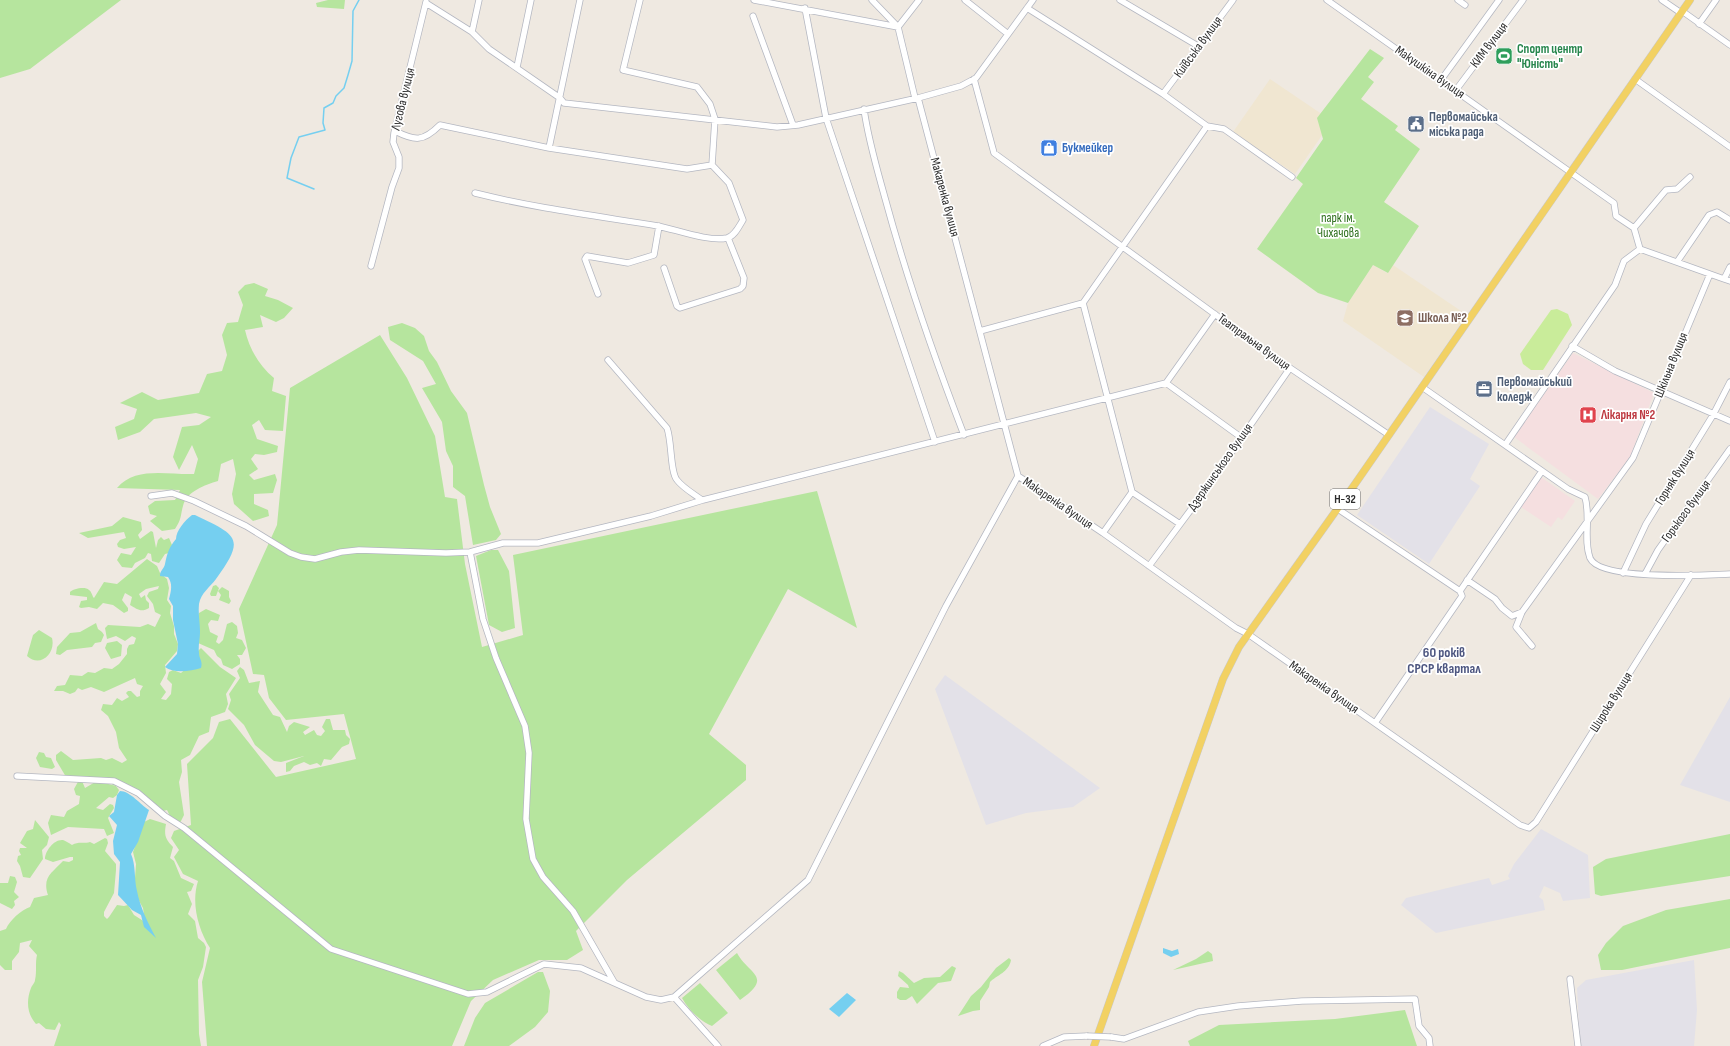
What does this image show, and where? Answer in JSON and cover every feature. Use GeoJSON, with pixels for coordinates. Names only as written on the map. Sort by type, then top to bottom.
{"type":"FeatureCollection","features":[{"type":"Feature","properties":{"kind":"main road","name":"Н-32"},"geometry":{"type":"LineString","coordinates":[[1094,1046],[1223,679],[1239,647],[1338,509],[1690,0]]}},
{"type":"Feature","properties":{"kind":"street"},"geometry":{"type":"LineString","coordinates":[[472,32],[480,0]]}},
{"type":"Feature","properties":{"kind":"street"},"geometry":{"type":"LineString","coordinates":[[517,67],[531,0]]}},
{"type":"Feature","properties":{"kind":"street"},"geometry":{"type":"LineString","coordinates":[[548,148],[580,0]]}},
{"type":"Feature","properties":{"kind":"street"},"geometry":{"type":"LineString","coordinates":[[475,193],[582,215],[659,226],[711,238],[728,238],[736,232],[743,220],[729,183],[712,165],[715,119],[710,104],[698,87],[669,79],[623,70],[640,0]]}},
{"type":"Feature","properties":{"kind":"street"},"geometry":{"type":"LineString","coordinates":[[754,0],[805,8],[898,27]]}},
{"type":"Feature","properties":{"kind":"street"},"geometry":{"type":"LineString","coordinates":[[872,0],[898,27]]}},
{"type":"Feature","properties":{"kind":"street"},"geometry":{"type":"LineString","coordinates":[[898,27],[919,0]]}},
{"type":"Feature","properties":{"kind":"street"},"geometry":{"type":"LineString","coordinates":[[965,0],[1008,34]]}},
{"type":"Feature","properties":{"kind":"street"},"geometry":{"type":"LineString","coordinates":[[426,2],[472,32],[489,49],[517,67],[560,98],[564,103],[777,127],[917,98],[961,86],[974,79],[1033,0]]}},
{"type":"Feature","properties":{"kind":"street"},"geometry":{"type":"LineString","coordinates":[[1120,0],[1198,46]]}},
{"type":"Feature","properties":{"kind":"street","name":"Київська вулиця"},"geometry":{"type":"LineString","coordinates":[[1163,94],[1232,0]]}},
{"type":"Feature","properties":{"kind":"street","name":"Макушкіна вулиця"},"geometry":{"type":"LineString","coordinates":[[1327,0],[1614,203],[1616,216],[1634,228]]}},
{"type":"Feature","properties":{"kind":"street"},"geometry":{"type":"LineString","coordinates":[[1458,0],[1465,5]]}},
{"type":"Feature","properties":{"kind":"street","name":"КИМ вулиця"},"geometry":{"type":"LineString","coordinates":[[1440,80],[1499,0]]}},
{"type":"Feature","properties":{"kind":"street","name":"КИМ вулиця"},"geometry":{"type":"LineString","coordinates":[[1456,90],[1523,0]]}},
{"type":"Feature","properties":{"kind":"street"},"geometry":{"type":"LineString","coordinates":[[1662,0],[1730,45]]}},
{"type":"Feature","properties":{"kind":"street"},"geometry":{"type":"LineString","coordinates":[[1699,24],[1716,0]]}},
{"type":"Feature","properties":{"kind":"street","name":"Лугова вулиця"},"geometry":{"type":"LineString","coordinates":[[371,266],[392,187],[399,168],[399,157],[393,142],[426,2]]}},
{"type":"Feature","properties":{"kind":"street"},"geometry":{"type":"LineString","coordinates":[[805,8],[826,118],[935,442]]}},
{"type":"Feature","properties":{"kind":"street"},"geometry":{"type":"LineString","coordinates":[[1027,8],[1163,94],[1207,126],[1224,129],[1292,178]]}},
{"type":"Feature","properties":{"kind":"street"},"geometry":{"type":"LineString","coordinates":[[753,16],[792,125]]}},
{"type":"Feature","properties":{"kind":"street","name":"Макаренка вулиця"},"geometry":{"type":"LineString","coordinates":[[898,27],[1018,476],[1103,532],[1236,628],[1248,634],[1520,824],[1529,828]]}},
{"type":"Feature","properties":{"kind":"street","name":"Театральна вулиця"},"geometry":{"type":"LineString","coordinates":[[974,79],[994,152],[1172,284],[1290,368],[1389,435]]}},
{"type":"Feature","properties":{"kind":"street"},"geometry":{"type":"LineString","coordinates":[[1635,79],[1730,147]]}},
{"type":"Feature","properties":{"kind":"street"},"geometry":{"type":"LineString","coordinates":[[864,109],[867,130],[898,246],[931,348],[964,435]]}},
{"type":"Feature","properties":{"kind":"street"},"geometry":{"type":"LineString","coordinates":[[395,131],[411,139],[422,138],[440,125],[548,148],[686,169],[712,165]]}},
{"type":"Feature","properties":{"kind":"street"},"geometry":{"type":"LineString","coordinates":[[980,331],[1083,303],[1207,126]]}},
{"type":"Feature","properties":{"kind":"street"},"geometry":{"type":"LineString","coordinates":[[1640,249],[1634,228],[1666,190],[1677,189],[1690,178]]}},
{"type":"Feature","properties":{"kind":"street"},"geometry":{"type":"LineString","coordinates":[[1677,262],[1709,215],[1717,212],[1730,220]]}},
{"type":"Feature","properties":{"kind":"street"},"geometry":{"type":"LineString","coordinates":[[598,294],[585,259],[587,256],[628,263],[654,255],[659,226]]}},
{"type":"Feature","properties":{"kind":"street"},"geometry":{"type":"LineString","coordinates":[[664,268],[677,306],[680,308],[740,289],[743,286],[744,278],[728,238]]}},
{"type":"Feature","properties":{"kind":"street"},"geometry":{"type":"LineString","coordinates":[[1640,249],[1730,281]]}},
{"type":"Feature","properties":{"kind":"street"},"geometry":{"type":"LineString","coordinates":[[1505,445],[1614,285],[1624,261],[1640,249]]}},
{"type":"Feature","properties":{"kind":"street"},"geometry":{"type":"LineString","coordinates":[[1724,279],[1730,267]]}},
{"type":"Feature","properties":{"kind":"street","name":"Шкільна вулиця"},"geometry":{"type":"LineString","coordinates":[[1522,612],[1633,458],[1710,274]]}},
{"type":"Feature","properties":{"kind":"street"},"geometry":{"type":"LineString","coordinates":[[1083,303],[1132,492],[1180,524]]}},
{"type":"Feature","properties":{"kind":"street"},"geometry":{"type":"LineString","coordinates":[[151,496],[172,493],[194,501],[246,526],[290,553],[301,557],[315,558],[341,552],[359,550],[446,553],[470,552],[502,543],[538,543],[651,516],[702,500],[1166,383],[1215,314]]}},
{"type":"Feature","properties":{"kind":"street"},"geometry":{"type":"LineString","coordinates":[[1572,346],[1615,371],[1713,415],[1730,421]]}},
{"type":"Feature","properties":{"kind":"street"},"geometry":{"type":"LineString","coordinates":[[608,360],[667,428],[672,447],[674,475],[683,486],[702,500]]}},
{"type":"Feature","properties":{"kind":"street","name":"Дзержинського вулиця"},"geometry":{"type":"LineString","coordinates":[[1149,566],[1242,438],[1290,368]]}},
{"type":"Feature","properties":{"kind":"street","name":"Горняк вулиця"},"geometry":{"type":"LineString","coordinates":[[1623,573],[1646,524],[1713,415],[1730,382]]}},
{"type":"Feature","properties":{"kind":"street"},"geometry":{"type":"LineString","coordinates":[[1166,383],[1242,438]]}},
{"type":"Feature","properties":{"kind":"street"},"geometry":{"type":"LineString","coordinates":[[1422,387],[1568,489],[1585,497],[1589,519],[1587,544],[1591,560],[1602,568],[1623,573],[1691,575],[1730,574]]}},
{"type":"Feature","properties":{"kind":"street","name":"Горького вулиця"},"geometry":{"type":"LineString","coordinates":[[1645,574],[1658,550],[1730,449]]}},
{"type":"Feature","properties":{"kind":"street"},"geometry":{"type":"LineString","coordinates":[[1460,591],[1542,470]]}},
{"type":"Feature","properties":{"kind":"street"},"geometry":{"type":"LineString","coordinates":[[17,776],[114,781],[138,792],[165,816],[186,829],[331,949],[468,994],[488,992],[544,964],[581,968],[646,997],[661,1000],[674,997],[808,880],[946,606],[1018,476]]}},
{"type":"Feature","properties":{"kind":"street"},"geometry":{"type":"LineString","coordinates":[[1103,532],[1132,492]]}},
{"type":"Feature","properties":{"kind":"street"},"geometry":{"type":"LineString","coordinates":[[1338,509],[1460,591],[1462,596],[1375,723]]}},
{"type":"Feature","properties":{"kind":"street"},"geometry":{"type":"LineString","coordinates":[[470,552],[484,619],[496,658],[525,726],[529,753],[526,819],[533,859],[543,877],[574,911],[614,982]]}},
{"type":"Feature","properties":{"kind":"street","name":"Широка вулиця"},"geometry":{"type":"LineString","coordinates":[[1529,828],[1536,822],[1691,575]]}},
{"type":"Feature","properties":{"kind":"street"},"geometry":{"type":"LineString","coordinates":[[1467,580],[1495,599],[1502,608],[1512,616],[1522,612]]}},
{"type":"Feature","properties":{"kind":"street"},"geometry":{"type":"LineString","coordinates":[[1522,612],[1516,627],[1532,646]]}},
{"type":"Feature","properties":{"kind":"street"},"geometry":{"type":"LineString","coordinates":[[1570,979],[1578,1046]]}},
{"type":"Feature","properties":{"kind":"street"},"geometry":{"type":"LineString","coordinates":[[674,997],[718,1046]]}},
{"type":"Feature","properties":{"kind":"street"},"geometry":{"type":"LineString","coordinates":[[1043,1046],[1064,1037],[1087,1036],[1124,1039],[1198,1012],[1238,1006],[1302,1001],[1415,1000],[1419,1026],[1429,1038],[1430,1046]]}},
{"type":"Feature","properties":{"kind":"shaded area"},"geometry":{"type":"Polygon","coordinates":[[[1270,79],[1332,121],[1295,174],[1233,132],[1270,79]]]}},
{"type":"Feature","properties":{"kind":"shaded area","name":"Школа №2"},"geometry":{"type":"Polygon","coordinates":[[[1373,265],[1387,273],[1393,265],[1467,315],[1424,377],[1343,321],[1348,303],[1373,265]]]}},
{"type":"Feature","properties":{"kind":"shaded area","name":"Лікарня №2"},"geometry":{"type":"Polygon","coordinates":[[[1573,353],[1654,393],[1630,457],[1598,499],[1514,437],[1573,353]]]}},
{"type":"Feature","properties":{"kind":"shaded area"},"geometry":{"type":"Polygon","coordinates":[[[1430,407],[1489,444],[1470,479],[1480,486],[1429,564],[1357,515],[1430,407]]]}},
{"type":"Feature","properties":{"kind":"shaded area"},"geometry":{"type":"Polygon","coordinates":[[[1541,477],[1575,501],[1562,520],[1558,517],[1551,527],[1521,507],[1541,477]]]}},
{"type":"Feature","properties":{"kind":"shaded area"},"geometry":{"type":"Polygon","coordinates":[[[945,675],[1100,788],[1073,807],[1026,813],[986,825],[935,689],[945,675]]]}},
{"type":"Feature","properties":{"kind":"shaded area"},"geometry":{"type":"Polygon","coordinates":[[[1730,697],[1730,802],[1680,785],[1730,697]]]}},
{"type":"Feature","properties":{"kind":"shaded area"},"geometry":{"type":"Polygon","coordinates":[[[1541,829],[1588,855],[1590,898],[1563,901],[1560,893],[1544,886],[1539,897],[1543,900],[1545,910],[1436,933],[1401,905],[1406,898],[1489,878],[1492,885],[1510,879],[1508,876],[1514,864],[1541,829]]]}},
{"type":"Feature","properties":{"kind":"shaded area"},"geometry":{"type":"Polygon","coordinates":[[[1694,960],[1697,1010],[1694,1046],[1580,1046],[1577,988],[1586,980],[1694,960]]]}},
{"type":"Feature","properties":{"kind":"green space"},"geometry":{"type":"Polygon","coordinates":[[[0,0],[121,0],[30,69],[0,78],[0,0]]]}},
{"type":"Feature","properties":{"kind":"green space"},"geometry":{"type":"Polygon","coordinates":[[[328,0],[345,0],[344,9],[317,7],[316,3],[328,0]]]}},
{"type":"Feature","properties":{"kind":"green space","name":"парк ім. Чихачова"},"geometry":{"type":"Polygon","coordinates":[[[1370,49],[1384,58],[1368,77],[1374,82],[1361,99],[1398,126],[1395,130],[1420,149],[1384,202],[1419,226],[1388,273],[1373,265],[1348,303],[1318,293],[1257,249],[1303,184],[1296,178],[1323,139],[1317,118],[1370,49]]]}},
{"type":"Feature","properties":{"kind":"green space"},"geometry":{"type":"Polygon","coordinates":[[[254,283],[268,289],[265,296],[278,300],[293,308],[284,318],[276,322],[260,315],[263,327],[245,330],[255,356],[274,378],[272,391],[286,396],[283,431],[265,430],[259,420],[252,425],[257,439],[278,446],[277,452],[264,455],[255,454],[251,459],[258,469],[249,475],[254,480],[275,474],[277,480],[273,493],[254,494],[254,504],[268,510],[269,516],[253,521],[234,504],[232,494],[236,474],[233,459],[221,464],[218,481],[197,489],[188,496],[183,506],[180,520],[175,529],[162,531],[150,521],[157,516],[150,514],[148,506],[155,501],[175,500],[180,490],[117,488],[124,481],[142,474],[194,474],[198,459],[192,445],[179,470],[173,457],[182,427],[199,425],[211,417],[196,413],[154,419],[140,432],[118,440],[115,427],[134,419],[137,409],[120,403],[142,392],[158,400],[199,393],[207,374],[222,371],[227,355],[222,335],[227,323],[238,322],[243,305],[238,292],[245,285],[254,283]]]}},
{"type":"Feature","properties":{"kind":"green space"},"geometry":{"type":"Polygon","coordinates":[[[1557,309],[1568,314],[1572,325],[1543,370],[1531,370],[1523,364],[1520,354],[1551,310],[1557,309]]]}},
{"type":"Feature","properties":{"kind":"green space"},"geometry":{"type":"Polygon","coordinates":[[[402,323],[415,328],[424,336],[429,351],[437,362],[451,391],[467,413],[490,507],[501,534],[496,540],[473,545],[465,496],[453,487],[453,466],[446,451],[442,422],[422,388],[436,384],[423,361],[390,340],[388,327],[402,323]]]}},
{"type":"Feature","properties":{"kind":"green space"},"geometry":{"type":"Polygon","coordinates":[[[380,335],[407,378],[435,436],[445,497],[457,499],[465,564],[482,647],[523,635],[513,555],[817,491],[857,628],[788,589],[709,734],[746,765],[746,780],[627,880],[576,931],[583,950],[567,960],[539,960],[493,980],[471,1001],[452,1046],[207,1046],[202,982],[210,948],[202,933],[197,916],[195,898],[198,881],[183,874],[174,857],[179,850],[171,838],[174,831],[191,825],[187,764],[213,738],[219,722],[230,719],[276,777],[356,759],[344,714],[286,720],[269,698],[264,675],[253,674],[239,609],[277,525],[290,388],[380,335]]]}},
{"type":"Feature","properties":{"kind":"green space"},"geometry":{"type":"Polygon","coordinates":[[[123,517],[141,522],[142,530],[138,535],[140,539],[151,531],[153,532],[156,548],[158,540],[161,537],[164,540],[169,538],[172,545],[169,553],[165,554],[159,563],[152,561],[151,554],[148,553],[145,558],[135,563],[132,568],[122,567],[117,560],[121,553],[131,555],[136,547],[124,549],[118,547],[117,544],[120,540],[126,538],[124,532],[88,538],[79,533],[112,526],[123,517]]]}},
{"type":"Feature","properties":{"kind":"green space"},"geometry":{"type":"Polygon","coordinates":[[[491,550],[498,550],[509,571],[515,628],[502,632],[489,625],[476,556],[491,550]]]}},
{"type":"Feature","properties":{"kind":"green space"},"geometry":{"type":"Polygon","coordinates":[[[147,559],[157,566],[160,573],[167,579],[169,588],[167,600],[171,606],[170,613],[174,626],[174,634],[178,644],[177,651],[165,665],[166,673],[160,684],[166,692],[161,699],[166,700],[171,694],[172,684],[167,679],[169,672],[173,670],[181,673],[201,648],[220,667],[236,678],[226,694],[228,704],[225,712],[211,717],[209,732],[199,736],[190,755],[181,760],[182,772],[179,782],[184,815],[180,823],[172,820],[167,810],[163,811],[132,789],[113,785],[107,780],[79,779],[69,782],[56,760],[56,755],[61,751],[73,760],[101,758],[106,760],[112,758],[122,763],[127,760],[119,748],[116,732],[108,716],[101,710],[103,704],[112,705],[117,698],[122,701],[129,697],[126,693],[128,691],[131,691],[137,697],[140,696],[140,691],[143,686],[137,684],[135,678],[104,692],[91,687],[82,690],[78,688],[75,692],[70,694],[63,691],[54,691],[57,686],[65,685],[70,675],[82,676],[88,672],[95,673],[104,668],[112,669],[119,664],[127,654],[129,645],[134,644],[136,638],[132,636],[125,641],[116,636],[107,639],[105,628],[108,625],[140,627],[148,624],[155,627],[161,615],[155,612],[153,604],[147,596],[149,592],[158,589],[159,586],[146,589],[139,594],[141,598],[145,595],[146,600],[149,603],[149,608],[144,610],[139,610],[130,605],[132,597],[125,593],[122,600],[128,608],[128,611],[124,613],[113,605],[103,603],[97,609],[89,607],[81,608],[79,607],[81,601],[87,600],[87,597],[70,595],[70,592],[74,590],[85,588],[90,591],[94,598],[104,582],[117,584],[147,559]]]}},
{"type":"Feature","properties":{"kind":"green space"},"geometry":{"type":"Polygon","coordinates":[[[216,585],[219,588],[216,596],[211,596],[210,594],[213,586],[216,585]]]}},
{"type":"Feature","properties":{"kind":"green space"},"geometry":{"type":"Polygon","coordinates":[[[222,587],[229,591],[231,601],[229,604],[219,600],[221,595],[218,591],[222,587]]]}},
{"type":"Feature","properties":{"kind":"green space"},"geometry":{"type":"Polygon","coordinates":[[[206,609],[220,615],[218,621],[211,620],[208,624],[210,632],[218,636],[216,642],[219,644],[223,640],[227,624],[232,622],[237,626],[238,633],[236,638],[242,640],[246,648],[242,655],[237,655],[240,659],[240,664],[232,669],[223,665],[221,659],[217,656],[214,650],[198,643],[196,622],[199,613],[206,609]]]}},
{"type":"Feature","properties":{"kind":"green space"},"geometry":{"type":"Polygon","coordinates":[[[96,623],[98,629],[104,635],[101,642],[95,643],[92,647],[67,650],[60,655],[56,654],[57,647],[70,633],[80,632],[96,623]]]}},
{"type":"Feature","properties":{"kind":"green space"},"geometry":{"type":"Polygon","coordinates":[[[39,630],[52,638],[53,644],[49,654],[42,660],[32,659],[27,656],[33,635],[39,630]]]}},
{"type":"Feature","properties":{"kind":"green space"},"geometry":{"type":"Polygon","coordinates":[[[117,641],[122,645],[121,656],[111,659],[105,648],[107,643],[117,641]]]}},
{"type":"Feature","properties":{"kind":"green space"},"geometry":{"type":"Polygon","coordinates":[[[240,667],[244,670],[249,683],[260,681],[258,692],[273,715],[280,717],[287,732],[289,726],[294,722],[310,727],[303,732],[305,735],[314,730],[317,735],[321,736],[325,731],[322,727],[326,719],[330,719],[333,730],[345,730],[346,735],[350,739],[349,744],[342,747],[331,760],[324,759],[321,766],[317,763],[310,765],[304,762],[294,766],[290,771],[286,772],[286,763],[304,756],[281,762],[274,761],[255,745],[244,725],[228,709],[231,700],[229,694],[240,678],[237,671],[240,667]]]}},
{"type":"Feature","properties":{"kind":"green space"},"geometry":{"type":"Polygon","coordinates":[[[39,752],[44,753],[46,757],[51,758],[55,767],[52,769],[40,767],[36,758],[39,752]]]}},
{"type":"Feature","properties":{"kind":"green space"},"geometry":{"type":"Polygon","coordinates":[[[79,780],[82,781],[85,788],[97,781],[116,786],[119,790],[117,795],[113,798],[109,797],[96,808],[103,810],[110,804],[113,805],[114,808],[108,818],[114,833],[107,836],[104,829],[68,827],[51,835],[48,823],[51,815],[64,817],[67,811],[79,804],[80,796],[76,795],[74,789],[79,780]]]}},
{"type":"Feature","properties":{"kind":"green space"},"geometry":{"type":"Polygon","coordinates":[[[150,819],[166,824],[166,837],[168,842],[173,847],[170,858],[174,861],[181,878],[194,884],[191,891],[187,892],[192,904],[188,914],[195,921],[198,938],[206,947],[203,967],[198,980],[199,1034],[201,1046],[54,1046],[61,1025],[59,1022],[55,1030],[46,1029],[39,1023],[36,1024],[29,1012],[28,998],[35,981],[37,955],[29,946],[32,940],[20,943],[19,952],[12,961],[12,970],[5,970],[0,965],[0,931],[6,929],[16,916],[23,910],[30,907],[34,898],[48,895],[46,884],[49,876],[63,861],[69,862],[73,860],[73,857],[53,862],[45,859],[45,856],[53,843],[60,840],[64,840],[72,845],[90,842],[94,844],[105,838],[107,839],[108,843],[105,851],[116,864],[116,870],[114,893],[104,912],[104,916],[107,919],[117,905],[128,905],[134,915],[145,922],[143,908],[134,892],[136,864],[133,852],[144,822],[150,819]]]}},
{"type":"Feature","properties":{"kind":"green space"},"geometry":{"type":"Polygon","coordinates":[[[35,820],[49,837],[47,845],[42,850],[43,859],[30,878],[23,877],[17,861],[18,856],[21,855],[19,851],[20,848],[27,848],[20,843],[27,831],[33,829],[35,820]]]}},
{"type":"Feature","properties":{"kind":"green space"},"geometry":{"type":"Polygon","coordinates":[[[1730,834],[1730,876],[1601,896],[1595,894],[1593,867],[1606,859],[1730,834]]]}},
{"type":"Feature","properties":{"kind":"green space"},"geometry":{"type":"Polygon","coordinates":[[[10,876],[15,877],[17,882],[14,892],[19,897],[14,901],[15,905],[12,909],[0,903],[0,883],[8,883],[10,876]]]}},
{"type":"Feature","properties":{"kind":"green space"},"geometry":{"type":"Polygon","coordinates":[[[1730,899],[1730,948],[1622,970],[1601,970],[1598,955],[1606,943],[1623,926],[1666,910],[1730,899]]]}},
{"type":"Feature","properties":{"kind":"green space"},"geometry":{"type":"Polygon","coordinates":[[[1208,951],[1212,954],[1213,961],[1173,970],[1196,959],[1208,951]]]}},
{"type":"Feature","properties":{"kind":"green space"},"geometry":{"type":"Polygon","coordinates":[[[737,953],[756,976],[757,980],[756,986],[740,1000],[716,970],[737,953]]]}},
{"type":"Feature","properties":{"kind":"green space"},"geometry":{"type":"Polygon","coordinates":[[[1009,958],[1011,960],[1008,968],[990,982],[989,987],[980,1001],[980,1010],[958,1016],[971,996],[981,987],[996,968],[1009,958]]]}},
{"type":"Feature","properties":{"kind":"green space"},"geometry":{"type":"Polygon","coordinates":[[[952,966],[956,968],[951,981],[938,983],[917,1004],[912,996],[906,1000],[900,1000],[897,998],[897,992],[900,987],[909,988],[908,985],[898,976],[899,971],[914,983],[924,978],[940,977],[952,966]]]}},
{"type":"Feature","properties":{"kind":"green space"},"geometry":{"type":"Polygon","coordinates":[[[538,972],[543,972],[550,991],[548,1012],[535,1027],[509,1046],[464,1046],[475,1018],[485,1003],[538,972]]]}},
{"type":"Feature","properties":{"kind":"green space"},"geometry":{"type":"Polygon","coordinates":[[[700,983],[728,1013],[712,1026],[695,1015],[682,998],[700,983]]]}},
{"type":"Feature","properties":{"kind":"green space"},"geometry":{"type":"Polygon","coordinates":[[[1405,1010],[1417,1046],[1190,1046],[1188,1041],[1219,1025],[1335,1019],[1405,1010]]]}},
{"type":"Feature","properties":{"kind":"water"},"geometry":{"type":"Polygon","coordinates":[[[192,515],[209,522],[228,533],[234,546],[232,554],[226,565],[200,600],[199,655],[202,664],[201,668],[188,671],[173,671],[165,667],[177,654],[178,644],[173,620],[173,606],[169,599],[171,582],[168,577],[160,576],[160,574],[179,529],[192,515]]]}},
{"type":"Feature","properties":{"kind":"water"},"geometry":{"type":"Polygon","coordinates":[[[120,791],[128,793],[149,810],[138,842],[131,854],[134,863],[136,886],[140,903],[156,938],[144,927],[141,915],[132,910],[118,895],[120,862],[114,854],[113,841],[117,825],[109,816],[114,812],[117,795],[120,791]]]}},
{"type":"Feature","properties":{"kind":"water"},"geometry":{"type":"Polygon","coordinates":[[[1163,948],[1172,951],[1178,949],[1179,954],[1171,957],[1163,953],[1163,948]]]}},
{"type":"Feature","properties":{"kind":"water"},"geometry":{"type":"Polygon","coordinates":[[[847,993],[856,1000],[839,1017],[829,1009],[847,993]]]}},
{"type":"Feature","properties":{"kind":"waterway"},"geometry":{"type":"LineString","coordinates":[[314,189],[287,178],[291,158],[299,137],[325,130],[323,123],[324,108],[333,103],[336,96],[344,88],[352,61],[353,11],[359,0]]}},
{"type":"Feature","properties":{"kind":"place","name":"Спорт центр \"Юність\""},"geometry":{"type":"Point","coordinates":[1504,56]}},
{"type":"Feature","properties":{"kind":"place","name":"Первомайська міська рада"},"geometry":{"type":"Point","coordinates":[1416,124]}},
{"type":"Feature","properties":{"kind":"place","name":"Букмейкер"},"geometry":{"type":"Point","coordinates":[1049,148]}},
{"type":"Feature","properties":{"kind":"place","name":"Школа №2"},"geometry":{"type":"Point","coordinates":[1405,318]}},
{"type":"Feature","properties":{"kind":"place","name":"Первомайський коледж"},"geometry":{"type":"Point","coordinates":[1484,389]}},
{"type":"Feature","properties":{"kind":"place","name":"Лікарня №2"},"geometry":{"type":"Point","coordinates":[1588,415]}},
{"type":"Feature","properties":{"kind":"district","name":"60 років СРСР квартал"},"geometry":{"type":"Point","coordinates":[1444,660]}}]}
